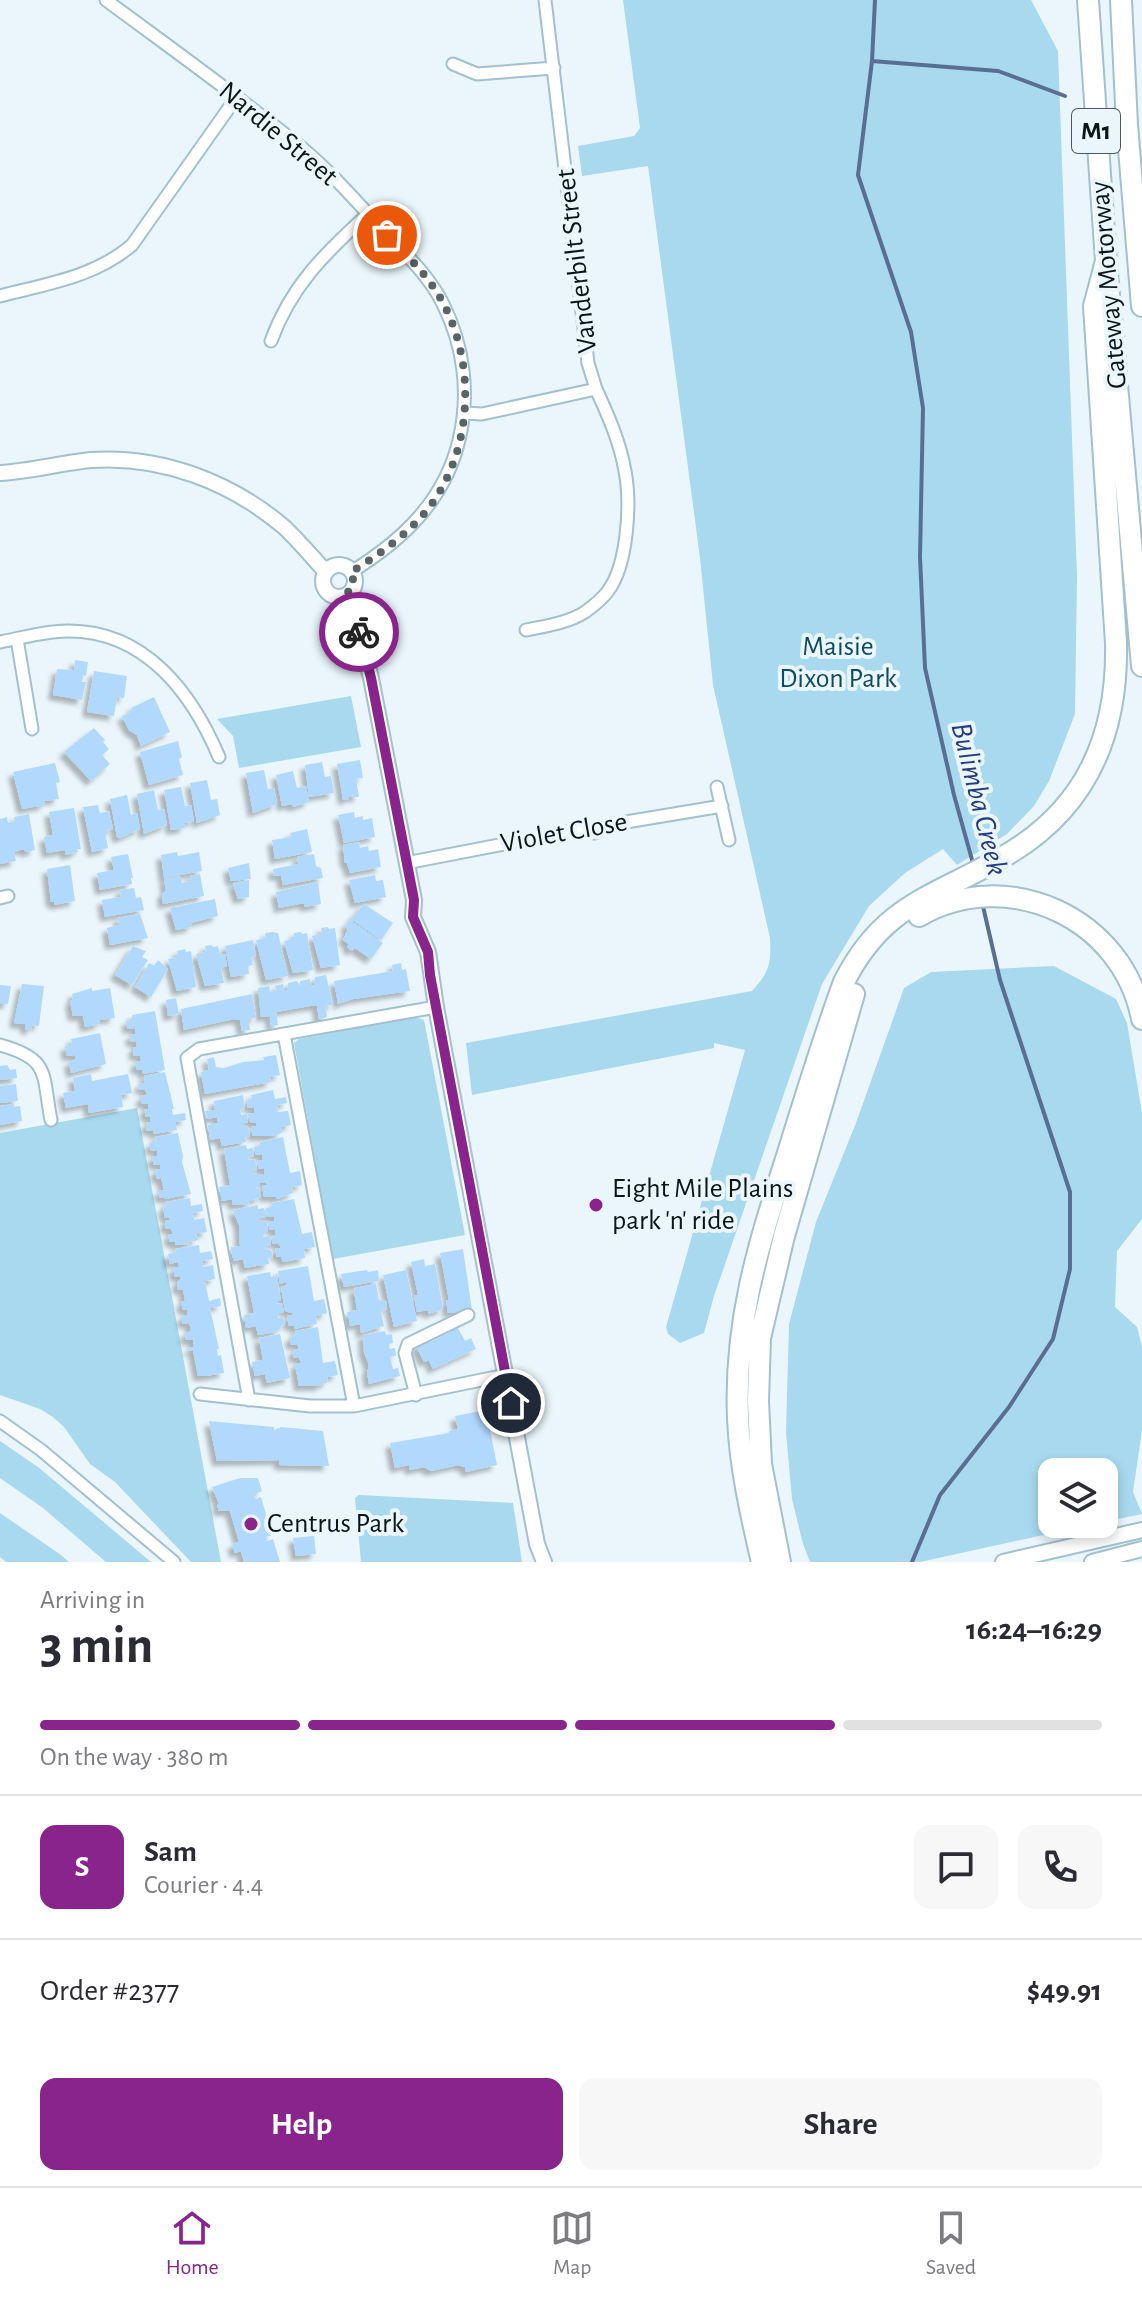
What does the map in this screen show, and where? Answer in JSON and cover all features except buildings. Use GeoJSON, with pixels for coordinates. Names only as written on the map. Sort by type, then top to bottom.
{"type":"FeatureCollection","features":[{"type":"Feature","properties":{"kind":"highway","name":"Gateway Motorway"},"geometry":{"type":"LineString","coordinates":[[1088,0],[1106,261],[1142,666]]}},
{"type":"Feature","properties":{"kind":"highway","name":"Gateway Motorway"},"geometry":{"type":"LineString","coordinates":[[1121,0],[1127,125],[1142,306]]}},
{"type":"Feature","properties":{"kind":"highway"},"geometry":{"type":"LineString","coordinates":[[793,1562],[773,1557],[742,1466],[737,1395],[743,1319],[759,1241],[833,1015],[853,964],[880,929],[895,916],[958,891],[1040,832],[1071,800],[1100,751],[1112,705],[1116,643],[1094,306],[1106,261]]}},
{"type":"Feature","properties":{"kind":"highway"},"geometry":{"type":"LineString","coordinates":[[958,891],[1032,900],[1064,912],[1094,933],[1117,959],[1128,978],[1142,1019]]}},
{"type":"Feature","properties":{"kind":"street","name":"Nardie Street"},"geometry":{"type":"LineString","coordinates":[[106,0],[293,140],[426,276],[442,301],[457,336],[464,375],[465,413],[454,461],[429,508],[398,538],[351,572]]}},
{"type":"Feature","properties":{"kind":"street","name":"Vanderbilt Street"},"geometry":{"type":"LineString","coordinates":[[465,413],[482,414],[596,389],[588,363],[545,0]]}},
{"type":"Feature","properties":{"kind":"street"},"geometry":{"type":"LineString","coordinates":[[453,64],[477,74],[554,68]]}},
{"type":"Feature","properties":{"kind":"street"},"geometry":{"type":"LineString","coordinates":[[0,296],[95,270],[132,245],[236,98]]}},
{"type":"Feature","properties":{"kind":"street"},"geometry":{"type":"LineString","coordinates":[[271,341],[289,300],[307,275],[368,214]]}},
{"type":"Feature","properties":{"kind":"street"},"geometry":{"type":"LineString","coordinates":[[526,630],[564,622],[585,612],[608,592],[617,572],[625,543],[625,471],[608,415],[596,389]]}},
{"type":"Feature","properties":{"kind":"street"},"geometry":{"type":"LineString","coordinates":[[0,473],[113,460],[140,462],[187,473],[229,490],[262,510],[285,528],[326,572]]}},
{"type":"Feature","properties":{"kind":"street"},"geometry":{"type":"LineString","coordinates":[[339,566],[351,572],[354,583],[346,595],[336,597],[327,592],[323,581],[326,572],[339,566]]}},
{"type":"Feature","properties":{"kind":"street"},"geometry":{"type":"LineString","coordinates":[[346,595],[371,678],[414,900],[413,917],[428,952],[537,1544],[544,1562]]}},
{"type":"Feature","properties":{"kind":"street"},"geometry":{"type":"LineString","coordinates":[[0,642],[71,631],[104,635],[126,644],[153,660],[175,680],[194,707],[219,757]]}},
{"type":"Feature","properties":{"kind":"street"},"geometry":{"type":"LineString","coordinates":[[17,639],[32,729]]}},
{"type":"Feature","properties":{"kind":"street"},"geometry":{"type":"LineString","coordinates":[[717,787],[729,840]]}},
{"type":"Feature","properties":{"kind":"street","name":"Violet Close"},"geometry":{"type":"LineString","coordinates":[[406,863],[576,830],[595,833],[614,824],[722,806]]}},
{"type":"Feature","properties":{"kind":"street"},"geometry":{"type":"LineString","coordinates":[[249,1400],[187,1058],[199,1049],[436,1007]]}},
{"type":"Feature","properties":{"kind":"street"},"geometry":{"type":"LineString","coordinates":[[284,1034],[354,1406]]}},
{"type":"Feature","properties":{"kind":"street"},"geometry":{"type":"LineString","coordinates":[[0,1045],[21,1051],[36,1060],[42,1072],[51,1120]]}},
{"type":"Feature","properties":{"kind":"street"},"geometry":{"type":"LineString","coordinates":[[416,1395],[405,1353],[408,1344],[468,1315]]}},
{"type":"Feature","properties":{"kind":"street"},"geometry":{"type":"LineString","coordinates":[[200,1394],[310,1406],[354,1406],[506,1375]]}},
{"type":"Feature","properties":{"kind":"street"},"geometry":{"type":"LineString","coordinates":[[0,1421],[77,1479],[174,1562]]}},
{"type":"Feature","properties":{"kind":"street"},"geometry":{"type":"LineString","coordinates":[[1003,1562],[1142,1530]]}},
{"type":"Feature","properties":{"kind":"street"},"geometry":{"type":"LineString","coordinates":[[1092,1562],[1142,1549]]}},
{"type":"Feature","properties":{"kind":"green space","name":"Maisie Dixon Park"},"geometry":{"type":"Polygon","coordinates":[[[623,0],[1031,0],[1058,51],[1077,576],[1075,714],[1049,781],[1034,806],[1007,834],[957,865],[943,849],[905,873],[869,906],[822,984],[704,1333],[680,1343],[668,1334],[666,1327],[745,1050],[714,1043],[714,1048],[472,1095],[466,1043],[752,991],[763,978],[769,961],[770,938],[713,685],[700,558],[648,166],[582,176],[578,146],[634,136],[640,128],[623,0]]]}},
{"type":"Feature","properties":{"kind":"green space"},"geometry":{"type":"Polygon","coordinates":[[[351,696],[361,747],[239,768],[233,736],[217,719],[351,696]]]}},
{"type":"Feature","properties":{"kind":"green space"},"geometry":{"type":"Polygon","coordinates":[[[1054,966],[1116,999],[1127,1023],[1142,1113],[1142,1219],[1117,1251],[1115,1307],[1137,1327],[1142,1347],[1142,1430],[1133,1492],[1142,1514],[1118,1519],[1118,1458],[1038,1458],[1038,1536],[920,1562],[810,1562],[792,1499],[786,1432],[789,1324],[816,1222],[856,1123],[904,988],[931,972],[1054,966]]]}},
{"type":"Feature","properties":{"kind":"green space"},"geometry":{"type":"Polygon","coordinates":[[[415,1017],[424,1020],[465,1235],[333,1259],[294,1043],[299,1039],[415,1017]]]}},
{"type":"Feature","properties":{"kind":"green space"},"geometry":{"type":"Polygon","coordinates":[[[137,1108],[221,1562],[191,1562],[115,1482],[90,1464],[64,1427],[53,1417],[40,1409],[0,1395],[0,1133],[137,1108]]]}},
{"type":"Feature","properties":{"kind":"green space"},"geometry":{"type":"Polygon","coordinates":[[[0,1441],[38,1467],[151,1562],[106,1562],[43,1508],[0,1478],[0,1441]]]}},
{"type":"Feature","properties":{"kind":"green space"},"geometry":{"type":"Polygon","coordinates":[[[359,1495],[513,1503],[522,1562],[361,1562],[355,1498],[359,1495]]]}},
{"type":"Feature","properties":{"kind":"green space"},"geometry":{"type":"Polygon","coordinates":[[[0,1513],[69,1562],[6,1562],[0,1557],[0,1513]]]}},
{"type":"Feature","properties":{"kind":"waterway","name":"Bulimba Creek"},"geometry":{"type":"LineString","coordinates":[[875,0],[872,61],[858,175],[911,332],[923,408],[920,557],[925,668],[974,867]]}},
{"type":"Feature","properties":{"kind":"waterway"},"geometry":{"type":"LineString","coordinates":[[872,61],[998,71],[1065,96]]}},
{"type":"Feature","properties":{"kind":"waterway","name":"Bulimba Creek"},"geometry":{"type":"LineString","coordinates":[[912,1562],[940,1495],[1009,1407],[1053,1339],[1070,1269],[1070,1192],[1000,980],[982,902]]}},
{"type":"Feature","properties":{"kind":"way so far"},"geometry":{"type":"LineString","coordinates":[[359,632],[346,595],[354,583],[351,572],[398,538],[429,508],[454,461],[465,413],[464,375],[457,336],[442,301],[426,276],[387,235]]}},
{"type":"Feature","properties":{"kind":"place","name":"Eight Mile Plains park 'n' ride"},"geometry":{"type":"Point","coordinates":[596,1205]}},
{"type":"Feature","properties":{"kind":"place","name":"Centrus Park"},"geometry":{"type":"Point","coordinates":[251,1524]}},
{"type":"Feature","properties":{"kind":"route"},"geometry":{"type":"LineString","coordinates":[[359,632],[371,678],[414,900],[413,917],[428,952],[511,1403]]}}]}
